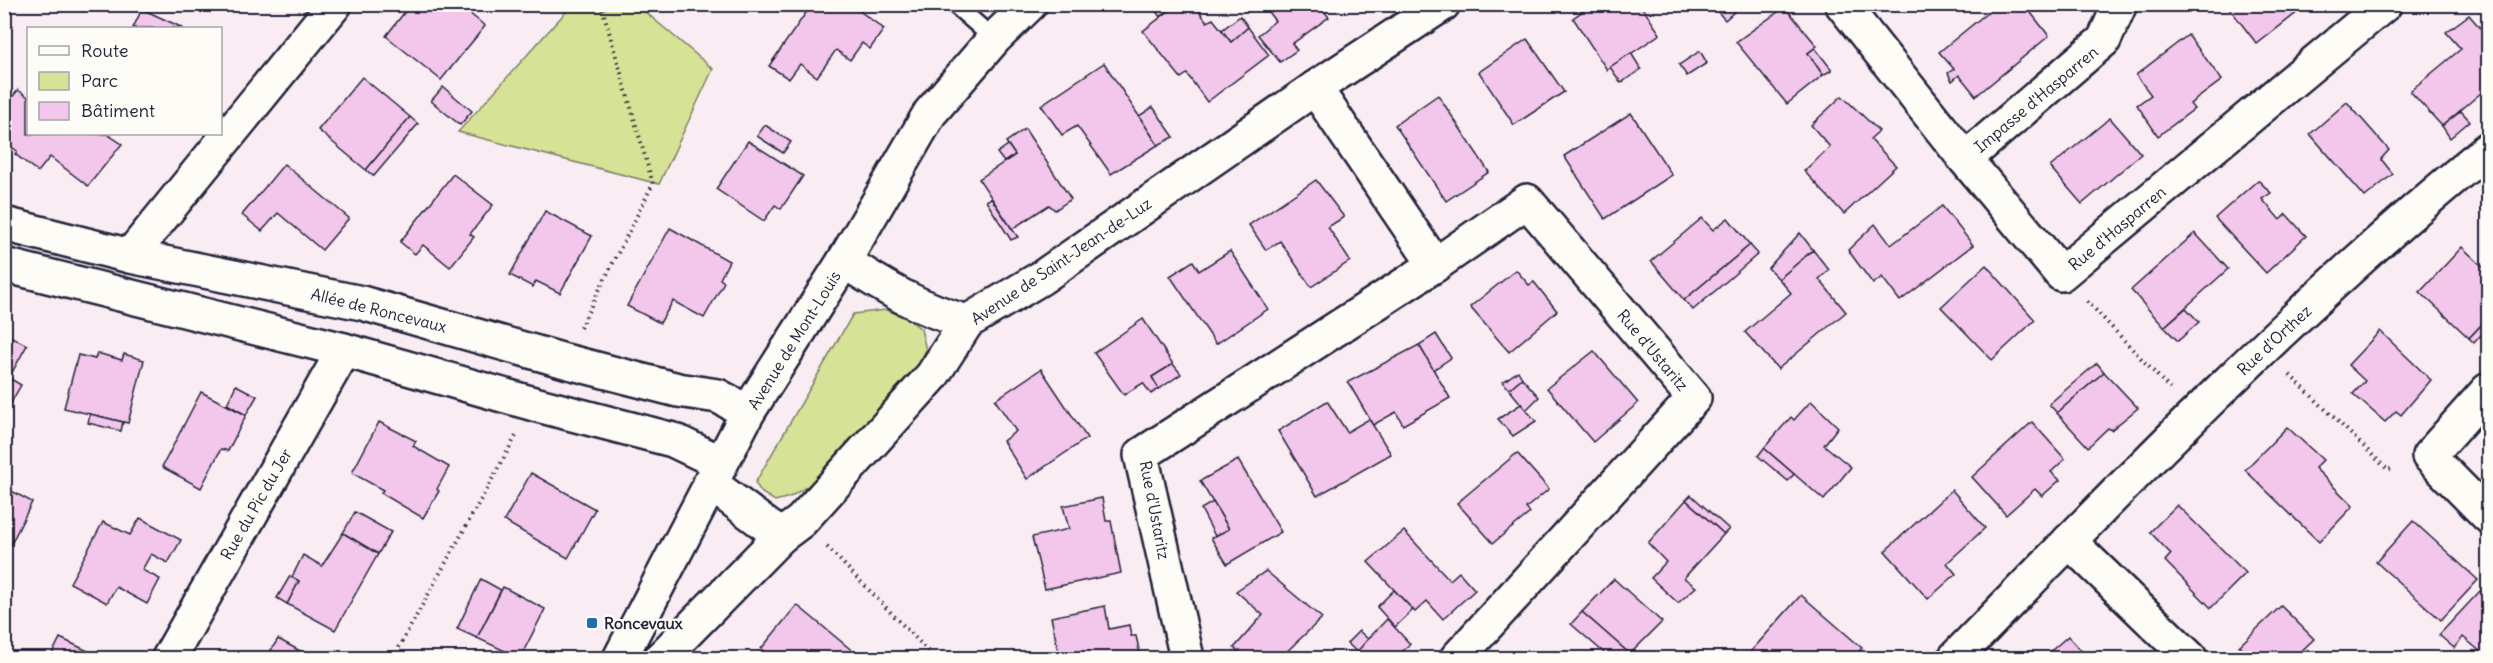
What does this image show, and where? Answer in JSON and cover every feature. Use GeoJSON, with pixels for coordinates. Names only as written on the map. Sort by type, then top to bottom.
{"type":"FeatureCollection","features":[{"type":"Feature","properties":{"kind":"street"},"geometry":{"type":"LineString","coordinates":[[130,256],[335,4]]}},
{"type":"Feature","properties":{"kind":"street","name":"Avenue de Mont-Louis"},"geometry":{"type":"LineString","coordinates":[[620,658],[748,412],[844,261],[930,113],[994,39],[1030,4]]}},
{"type":"Feature","properties":{"kind":"street","name":"Avenue de Saint-Jean-de-Luz"},"geometry":{"type":"LineString","coordinates":[[661,658],[791,529],[932,376],[967,322],[1041,278],[1314,88],[1443,4]]}},
{"type":"Feature","properties":{"kind":"street","name":"Rue d'Hasparren"},"geometry":{"type":"LineString","coordinates":[[1842,4],[1965,159],[2061,274],[2385,4]]}},
{"type":"Feature","properties":{"kind":"street","name":"Impasse d'Hasparren"},"geometry":{"type":"LineString","coordinates":[[1965,159],[2104,40],[2120,4]]}},
{"type":"Feature","properties":{"kind":"street"},"geometry":{"type":"LineString","coordinates":[[1314,88],[1435,265]]}},
{"type":"Feature","properties":{"kind":"street","name":"Rue d'Orthez"},"geometry":{"type":"LineString","coordinates":[[1956,658],[2193,414],[2405,217],[2488,149]]}},
{"type":"Feature","properties":{"kind":"street","name":"Rue d'Ustaritz"},"geometry":{"type":"LineString","coordinates":[[1187,658],[1141,455],[1435,265],[1527,201],[1694,398],[1457,658]]}},
{"type":"Feature","properties":{"kind":"street","name":"Allée de Roncevaux"},"geometry":{"type":"LineString","coordinates":[[4,224],[130,256],[362,303],[565,361],[678,390],[718,396],[748,412]]}},
{"type":"Feature","properties":{"kind":"street"},"geometry":{"type":"LineString","coordinates":[[844,261],[876,282],[932,312],[967,322]]}},
{"type":"Feature","properties":{"kind":"street"},"geometry":{"type":"LineString","coordinates":[[4,265],[344,350],[534,404],[674,440],[791,529]]}},
{"type":"Feature","properties":{"kind":"street","name":"Rue du Pic du Jer"},"geometry":{"type":"LineString","coordinates":[[169,658],[344,350]]}},
{"type":"Feature","properties":{"kind":"street"},"geometry":{"type":"LineString","coordinates":[[2488,390],[2428,456],[2488,516]]}},
{"type":"Feature","properties":{"kind":"street"},"geometry":{"type":"LineString","coordinates":[[2069,541],[2190,658]]}},
{"type":"Feature","properties":{"kind":"lane"},"geometry":{"type":"LineString","coordinates":[[954,4],[994,39]]}},
{"type":"Feature","properties":{"kind":"path"},"geometry":{"type":"LineString","coordinates":[[565,361],[653,184],[602,4]]}},
{"type":"Feature","properties":{"kind":"path"},"geometry":{"type":"LineString","coordinates":[[2061,274],[2193,414]]}},
{"type":"Feature","properties":{"kind":"path"},"geometry":{"type":"LineString","coordinates":[[2264,349],[2388,470],[2428,456]]}},
{"type":"Feature","properties":{"kind":"path"},"geometry":{"type":"LineString","coordinates":[[393,658],[534,404]]}},
{"type":"Feature","properties":{"kind":"path"},"geometry":{"type":"LineString","coordinates":[[791,529],[935,658]]}},
{"type":"Feature","properties":{"kind":"green space"},"geometry":{"type":"Polygon","coordinates":[[[572,5],[637,5],[713,69],[659,184],[458,132],[572,5]]]}},
{"type":"Feature","properties":{"kind":"green space"},"geometry":{"type":"Polygon","coordinates":[[[886,310],[907,318],[921,329],[926,350],[907,387],[826,475],[790,497],[775,501],[762,493],[755,483],[853,314],[886,310]]]}},
{"type":"Feature","properties":{"kind":"building"},"geometry":{"type":"Polygon","coordinates":[[[411,4],[458,4],[485,26],[441,80],[386,36],[411,4]]]}},
{"type":"Feature","properties":{"kind":"building"},"geometry":{"type":"Polygon","coordinates":[[[812,4],[850,4],[884,29],[870,49],[862,43],[850,60],[836,50],[817,77],[800,64],[789,79],[769,66],[812,4]]]}},
{"type":"Feature","properties":{"kind":"building"},"geometry":{"type":"Polygon","coordinates":[[[1151,4],[1178,4],[1160,17],[1151,4]]]}},
{"type":"Feature","properties":{"kind":"building"},"geometry":{"type":"Polygon","coordinates":[[[1178,4],[1194,4],[1207,22],[1213,19],[1231,42],[1248,27],[1269,55],[1207,102],[1187,74],[1181,78],[1143,31],[1178,4]]]}},
{"type":"Feature","properties":{"kind":"building"},"geometry":{"type":"Polygon","coordinates":[[[1262,4],[1330,4],[1323,10],[1329,17],[1292,44],[1297,50],[1280,62],[1258,35],[1275,21],[1262,4]]]}},
{"type":"Feature","properties":{"kind":"building"},"geometry":{"type":"Polygon","coordinates":[[[1593,4],[1640,4],[1660,34],[1607,70],[1573,18],[1593,4]]]}},
{"type":"Feature","properties":{"kind":"building"},"geometry":{"type":"Polygon","coordinates":[[[1711,4],[1743,4],[1725,20],[1711,4]]]}},
{"type":"Feature","properties":{"kind":"building"},"geometry":{"type":"Polygon","coordinates":[[[1998,4],[2024,4],[2049,36],[1976,96],[1959,75],[1952,81],[1948,73],[1954,69],[1939,52],[1998,4]]]}},
{"type":"Feature","properties":{"kind":"building"},"geometry":{"type":"Polygon","coordinates":[[[2226,4],[2308,4],[2257,44],[2226,4]]]}},
{"type":"Feature","properties":{"kind":"building"},"geometry":{"type":"Polygon","coordinates":[[[1785,7],[1817,46],[1808,53],[1823,75],[1787,104],[1736,42],[1785,7]]]}},
{"type":"Feature","properties":{"kind":"building"},"geometry":{"type":"Polygon","coordinates":[[[142,9],[181,27],[133,27],[142,9]]]}},
{"type":"Feature","properties":{"kind":"building"},"geometry":{"type":"Polygon","coordinates":[[[2469,15],[2488,37],[2488,62],[2484,66],[2488,71],[2488,87],[2442,126],[2410,91],[2461,49],[2446,32],[2469,15]]]}},
{"type":"Feature","properties":{"kind":"building"},"geometry":{"type":"Polygon","coordinates":[[[1240,16],[1248,27],[1231,42],[1222,30],[1240,16]]]}},
{"type":"Feature","properties":{"kind":"building"},"geometry":{"type":"Polygon","coordinates":[[[2188,35],[2222,80],[2190,104],[2194,109],[2158,136],[2137,105],[2151,95],[2136,75],[2188,35]]]}},
{"type":"Feature","properties":{"kind":"building"},"geometry":{"type":"Polygon","coordinates":[[[1527,39],[1564,92],[1514,125],[1479,72],[1527,39]]]}},
{"type":"Feature","properties":{"kind":"building"},"geometry":{"type":"Polygon","coordinates":[[[1815,48],[1832,70],[1823,75],[1808,53],[1815,48]]]}},
{"type":"Feature","properties":{"kind":"building"},"geometry":{"type":"Polygon","coordinates":[[[1700,51],[1707,63],[1687,76],[1679,65],[1700,51]]]}},
{"type":"Feature","properties":{"kind":"building"},"geometry":{"type":"Polygon","coordinates":[[[1631,53],[1641,69],[1621,83],[1610,67],[1631,53]]]}},
{"type":"Feature","properties":{"kind":"building"},"geometry":{"type":"Polygon","coordinates":[[[1104,63],[1158,145],[1111,174],[1077,126],[1062,135],[1041,105],[1104,63]]]}},
{"type":"Feature","properties":{"kind":"building"},"geometry":{"type":"Polygon","coordinates":[[[362,77],[410,117],[366,170],[318,130],[362,77]]]}},
{"type":"Feature","properties":{"kind":"building"},"geometry":{"type":"Polygon","coordinates":[[[443,87],[472,111],[460,125],[431,101],[443,87]]]}},
{"type":"Feature","properties":{"kind":"building"},"geometry":{"type":"Polygon","coordinates":[[[18,90],[27,96],[27,135],[108,135],[122,144],[88,186],[50,157],[38,172],[15,154],[17,151],[4,141],[4,107],[18,90]]]}},
{"type":"Feature","properties":{"kind":"building"},"geometry":{"type":"Polygon","coordinates":[[[1438,95],[1489,172],[1446,201],[1395,125],[1438,95]]]}},
{"type":"Feature","properties":{"kind":"building"},"geometry":{"type":"Polygon","coordinates":[[[1842,96],[1879,131],[1870,139],[1896,166],[1844,214],[1804,171],[1830,147],[1811,125],[1842,96]]]}},
{"type":"Feature","properties":{"kind":"building"},"geometry":{"type":"Polygon","coordinates":[[[2347,102],[2389,150],[2381,159],[2393,174],[2365,197],[2310,134],[2347,102]]]}},
{"type":"Feature","properties":{"kind":"building"},"geometry":{"type":"Polygon","coordinates":[[[1153,107],[1174,137],[1158,145],[1139,116],[1153,107]]]}},
{"type":"Feature","properties":{"kind":"building"},"geometry":{"type":"Polygon","coordinates":[[[2461,111],[2470,121],[2450,138],[2442,126],[2461,111]]]}},
{"type":"Feature","properties":{"kind":"building"},"geometry":{"type":"Polygon","coordinates":[[[1631,113],[1672,175],[1605,219],[1564,156],[1631,113]]]}},
{"type":"Feature","properties":{"kind":"building"},"geometry":{"type":"Polygon","coordinates":[[[410,117],[418,124],[374,176],[366,170],[410,117]]]}},
{"type":"Feature","properties":{"kind":"building"},"geometry":{"type":"Polygon","coordinates":[[[2110,118],[2141,154],[2082,204],[2050,167],[2110,118]]]}},
{"type":"Feature","properties":{"kind":"building"},"geometry":{"type":"Polygon","coordinates":[[[765,125],[791,142],[783,153],[757,136],[765,125]]]}},
{"type":"Feature","properties":{"kind":"building"},"geometry":{"type":"Polygon","coordinates":[[[1025,129],[1071,199],[1055,210],[1049,205],[1012,229],[979,179],[1015,155],[1006,142],[1025,129]]]}},
{"type":"Feature","properties":{"kind":"building"},"geometry":{"type":"Polygon","coordinates":[[[748,141],[803,176],[781,209],[775,205],[764,221],[716,189],[748,141]]]}},
{"type":"Feature","properties":{"kind":"building"},"geometry":{"type":"Polygon","coordinates":[[[1008,145],[1015,155],[1004,162],[997,153],[1008,145]]]}},
{"type":"Feature","properties":{"kind":"building"},"geometry":{"type":"Polygon","coordinates":[[[284,164],[349,218],[322,250],[278,213],[262,231],[242,215],[284,164]]]}},
{"type":"Feature","properties":{"kind":"building"},"geometry":{"type":"Polygon","coordinates":[[[453,174],[493,205],[470,234],[474,237],[450,267],[423,245],[415,254],[400,242],[453,174]]]}},
{"type":"Feature","properties":{"kind":"building"},"geometry":{"type":"Polygon","coordinates":[[[1316,180],[1344,217],[1328,227],[1350,261],[1311,287],[1280,241],[1266,250],[1249,225],[1316,180]]]}},
{"type":"Feature","properties":{"kind":"building"},"geometry":{"type":"Polygon","coordinates":[[[2258,180],[2271,193],[2262,199],[2280,220],[2286,214],[2306,236],[2266,273],[2215,218],[2258,180]]]}},
{"type":"Feature","properties":{"kind":"building"},"geometry":{"type":"Polygon","coordinates":[[[991,198],[1018,237],[1011,240],[986,201],[991,198]]]}},
{"type":"Feature","properties":{"kind":"building"},"geometry":{"type":"Polygon","coordinates":[[[1942,206],[1973,245],[1900,301],[1882,277],[1873,284],[1848,250],[1875,224],[1891,245],[1942,206]]]}},
{"type":"Feature","properties":{"kind":"building"},"geometry":{"type":"Polygon","coordinates":[[[545,211],[592,236],[560,293],[536,281],[533,287],[510,275],[545,211]]]}},
{"type":"Feature","properties":{"kind":"building"},"geometry":{"type":"Polygon","coordinates":[[[1702,218],[1713,230],[1728,218],[1750,245],[1684,300],[1651,261],[1702,218]]]}},
{"type":"Feature","properties":{"kind":"building"},"geometry":{"type":"Polygon","coordinates":[[[670,228],[729,261],[720,279],[724,282],[704,318],[673,301],[660,323],[627,306],[670,228]]]}},
{"type":"Feature","properties":{"kind":"building"},"geometry":{"type":"Polygon","coordinates":[[[1800,233],[1813,250],[1779,279],[1768,268],[1800,233]]]}},
{"type":"Feature","properties":{"kind":"building"},"geometry":{"type":"Polygon","coordinates":[[[2195,233],[2228,269],[2164,327],[2131,290],[2195,233]]]}},
{"type":"Feature","properties":{"kind":"building"},"geometry":{"type":"Polygon","coordinates":[[[1750,245],[1758,254],[1693,310],[1684,300],[1750,245]]]}},
{"type":"Feature","properties":{"kind":"building"},"geometry":{"type":"Polygon","coordinates":[[[2462,247],[2484,268],[2488,263],[2488,318],[2469,338],[2420,292],[2462,247]]]}},
{"type":"Feature","properties":{"kind":"building"},"geometry":{"type":"Polygon","coordinates":[[[1813,250],[1829,270],[1819,279],[1846,312],[1778,369],[1745,332],[1791,293],[1779,279],[1813,250]]]}},
{"type":"Feature","properties":{"kind":"building"},"geometry":{"type":"Polygon","coordinates":[[[1230,251],[1268,309],[1216,344],[1170,276],[1193,261],[1199,271],[1230,251]]]}},
{"type":"Feature","properties":{"kind":"building"},"geometry":{"type":"Polygon","coordinates":[[[1986,265],[2035,320],[1992,360],[1941,307],[1986,265]]]}},
{"type":"Feature","properties":{"kind":"building"},"geometry":{"type":"Polygon","coordinates":[[[1516,270],[1529,285],[1534,282],[1557,311],[1509,352],[1470,307],[1516,270]]]}},
{"type":"Feature","properties":{"kind":"building"},"geometry":{"type":"Polygon","coordinates":[[[2186,308],[2199,322],[2178,341],[2164,327],[2186,308]]]}},
{"type":"Feature","properties":{"kind":"building"},"geometry":{"type":"Polygon","coordinates":[[[2488,318],[2488,327],[2474,343],[2469,338],[2488,318]]]}},
{"type":"Feature","properties":{"kind":"building"},"geometry":{"type":"Polygon","coordinates":[[[1143,319],[1173,364],[1152,377],[1159,389],[1151,394],[1143,383],[1124,395],[1094,353],[1143,319]]]}},
{"type":"Feature","properties":{"kind":"building"},"geometry":{"type":"Polygon","coordinates":[[[2380,331],[2431,380],[2401,415],[2396,411],[2385,422],[2353,394],[2365,381],[2348,365],[2380,331]]]}},
{"type":"Feature","properties":{"kind":"building"},"geometry":{"type":"Polygon","coordinates":[[[4,333],[27,345],[9,378],[21,385],[4,415],[4,333]]]}},
{"type":"Feature","properties":{"kind":"building"},"geometry":{"type":"Polygon","coordinates":[[[1436,334],[1451,358],[1433,370],[1419,345],[1436,334]]]}},
{"type":"Feature","properties":{"kind":"building"},"geometry":{"type":"Polygon","coordinates":[[[1419,345],[1450,398],[1403,425],[1396,412],[1373,425],[1348,382],[1419,345]]]}},
{"type":"Feature","properties":{"kind":"building"},"geometry":{"type":"Polygon","coordinates":[[[1594,351],[1638,403],[1593,442],[1547,388],[1594,351]]]}},
{"type":"Feature","properties":{"kind":"building"},"geometry":{"type":"Polygon","coordinates":[[[97,353],[122,360],[124,354],[144,360],[128,423],[64,408],[78,355],[95,359],[97,353]]]}},
{"type":"Feature","properties":{"kind":"building"},"geometry":{"type":"Polygon","coordinates":[[[2097,363],[2104,372],[2057,413],[2049,404],[2097,363]]]}},
{"type":"Feature","properties":{"kind":"building"},"geometry":{"type":"Polygon","coordinates":[[[1173,364],[1181,374],[1159,389],[1152,377],[1173,364]]]}},
{"type":"Feature","properties":{"kind":"building"},"geometry":{"type":"Polygon","coordinates":[[[1041,369],[1087,438],[1027,479],[1003,441],[1016,431],[995,400],[1041,369]]]}},
{"type":"Feature","properties":{"kind":"building"},"geometry":{"type":"Polygon","coordinates":[[[1518,371],[1522,378],[1509,389],[1503,382],[1518,371]]]}},
{"type":"Feature","properties":{"kind":"building"},"geometry":{"type":"Polygon","coordinates":[[[2104,372],[2138,408],[2111,430],[2108,428],[2088,447],[2057,413],[2104,372]]]}},
{"type":"Feature","properties":{"kind":"building"},"geometry":{"type":"Polygon","coordinates":[[[1522,378],[1539,397],[1526,410],[1509,389],[1522,378]]]}},
{"type":"Feature","properties":{"kind":"building"},"geometry":{"type":"Polygon","coordinates":[[[236,385],[257,396],[246,415],[227,404],[236,385]]]}},
{"type":"Feature","properties":{"kind":"building"},"geometry":{"type":"Polygon","coordinates":[[[201,392],[246,415],[228,451],[221,449],[201,488],[162,467],[201,392]]]}},
{"type":"Feature","properties":{"kind":"building"},"geometry":{"type":"Polygon","coordinates":[[[1327,401],[1347,432],[1369,419],[1391,454],[1317,496],[1278,431],[1327,401]]]}},
{"type":"Feature","properties":{"kind":"building"},"geometry":{"type":"Polygon","coordinates":[[[1811,401],[1838,427],[1824,445],[1851,467],[1824,500],[1764,448],[1791,417],[1794,420],[1811,401]]]}},
{"type":"Feature","properties":{"kind":"building"},"geometry":{"type":"Polygon","coordinates":[[[1521,404],[1536,421],[1513,436],[1498,419],[1521,404]]]}},
{"type":"Feature","properties":{"kind":"building"},"geometry":{"type":"Polygon","coordinates":[[[90,414],[123,422],[121,431],[88,423],[90,414]]]}},
{"type":"Feature","properties":{"kind":"building"},"geometry":{"type":"Polygon","coordinates":[[[379,422],[416,441],[413,446],[449,467],[437,489],[439,491],[423,518],[381,493],[383,490],[352,473],[379,422]]]}},
{"type":"Feature","properties":{"kind":"building"},"geometry":{"type":"Polygon","coordinates":[[[2032,422],[2065,459],[2051,472],[2060,480],[2042,496],[2035,489],[2006,515],[1972,477],[2032,422]]]}},
{"type":"Feature","properties":{"kind":"building"},"geometry":{"type":"Polygon","coordinates":[[[2287,427],[2323,460],[2315,468],[2353,506],[2319,542],[2245,470],[2287,427]]]}},
{"type":"Feature","properties":{"kind":"building"},"geometry":{"type":"Polygon","coordinates":[[[1764,448],[1794,474],[1788,481],[1758,456],[1764,448]]]}},
{"type":"Feature","properties":{"kind":"building"},"geometry":{"type":"Polygon","coordinates":[[[1517,453],[1549,489],[1526,508],[1530,513],[1493,543],[1457,503],[1517,453]]]}},
{"type":"Feature","properties":{"kind":"building"},"geometry":{"type":"Polygon","coordinates":[[[1238,460],[1281,532],[1227,564],[1211,538],[1229,529],[1200,481],[1238,460]]]}},
{"type":"Feature","properties":{"kind":"building"},"geometry":{"type":"Polygon","coordinates":[[[531,473],[595,509],[568,558],[504,521],[531,473]]]}},
{"type":"Feature","properties":{"kind":"building"},"geometry":{"type":"Polygon","coordinates":[[[4,487],[32,502],[6,554],[4,553],[4,487]]]}},
{"type":"Feature","properties":{"kind":"building"},"geometry":{"type":"Polygon","coordinates":[[[1952,490],[1985,528],[1947,563],[1956,574],[1928,599],[1885,551],[1952,490]]]}},
{"type":"Feature","properties":{"kind":"building"},"geometry":{"type":"Polygon","coordinates":[[[1691,495],[1729,529],[1724,534],[1686,500],[1691,495]]]}},
{"type":"Feature","properties":{"kind":"building"},"geometry":{"type":"Polygon","coordinates":[[[1102,498],[1106,521],[1111,521],[1121,573],[1045,589],[1032,537],[1069,529],[1063,506],[1102,498]]]}},
{"type":"Feature","properties":{"kind":"building"},"geometry":{"type":"Polygon","coordinates":[[[1686,500],[1724,534],[1684,578],[1696,587],[1678,603],[1651,578],[1666,562],[1648,543],[1686,500]]]}},
{"type":"Feature","properties":{"kind":"building"},"geometry":{"type":"Polygon","coordinates":[[[1213,502],[1229,529],[1215,536],[1201,509],[1213,502]]]}},
{"type":"Feature","properties":{"kind":"building"},"geometry":{"type":"Polygon","coordinates":[[[2177,505],[2246,573],[2211,608],[2165,561],[2171,554],[2150,532],[2177,505]]]}},
{"type":"Feature","properties":{"kind":"building"},"geometry":{"type":"Polygon","coordinates":[[[355,512],[391,532],[378,554],[343,533],[355,512]]]}},
{"type":"Feature","properties":{"kind":"building"},"geometry":{"type":"Polygon","coordinates":[[[140,518],[181,540],[168,563],[151,554],[142,570],[160,579],[147,604],[116,587],[107,603],[70,583],[103,522],[130,535],[140,518]]]}},
{"type":"Feature","properties":{"kind":"building"},"geometry":{"type":"Polygon","coordinates":[[[2413,521],[2478,580],[2441,620],[2376,562],[2413,521]]]}},
{"type":"Feature","properties":{"kind":"building"},"geometry":{"type":"Polygon","coordinates":[[[1404,531],[1450,580],[1459,572],[1475,590],[1443,619],[1427,601],[1415,612],[1368,562],[1404,531]]]}},
{"type":"Feature","properties":{"kind":"building"},"geometry":{"type":"Polygon","coordinates":[[[343,533],[378,554],[335,630],[287,604],[299,581],[292,577],[303,555],[322,566],[343,533]]]}},
{"type":"Feature","properties":{"kind":"building"},"geometry":{"type":"Polygon","coordinates":[[[1266,571],[1322,618],[1280,658],[1246,658],[1234,648],[1263,615],[1236,591],[1266,571]]]}},
{"type":"Feature","properties":{"kind":"building"},"geometry":{"type":"Polygon","coordinates":[[[290,576],[299,581],[287,604],[277,598],[290,576]]]}},
{"type":"Feature","properties":{"kind":"building"},"geometry":{"type":"Polygon","coordinates":[[[481,579],[501,590],[477,638],[457,629],[481,579]]]}},
{"type":"Feature","properties":{"kind":"building"},"geometry":{"type":"Polygon","coordinates":[[[1614,579],[1662,622],[1630,654],[1582,612],[1614,579]]]}},
{"type":"Feature","properties":{"kind":"building"},"geometry":{"type":"Polygon","coordinates":[[[503,587],[545,609],[520,658],[477,638],[503,587]]]}},
{"type":"Feature","properties":{"kind":"building"},"geometry":{"type":"Polygon","coordinates":[[[1394,590],[1413,610],[1395,627],[1377,607],[1394,590]]]}},
{"type":"Feature","properties":{"kind":"building"},"geometry":{"type":"Polygon","coordinates":[[[2481,590],[2488,597],[2488,658],[2463,637],[2454,648],[2439,635],[2481,590]]]}},
{"type":"Feature","properties":{"kind":"building"},"geometry":{"type":"Polygon","coordinates":[[[1801,595],[1862,648],[1853,658],[1745,658],[1801,595]]]}},
{"type":"Feature","properties":{"kind":"building"},"geometry":{"type":"Polygon","coordinates":[[[797,605],[861,658],[772,658],[761,649],[797,605]]]}},
{"type":"Feature","properties":{"kind":"building"},"geometry":{"type":"Polygon","coordinates":[[[1105,606],[1109,629],[1129,625],[1131,636],[1136,636],[1141,658],[1060,658],[1051,617],[1105,606]]]}},
{"type":"Feature","properties":{"kind":"building"},"geometry":{"type":"Polygon","coordinates":[[[2281,606],[2314,639],[2294,658],[2251,658],[2239,646],[2281,606]]]}},
{"type":"Feature","properties":{"kind":"building"},"geometry":{"type":"Polygon","coordinates":[[[1582,612],[1630,654],[1627,658],[1610,658],[1571,624],[1582,612]]]}},
{"type":"Feature","properties":{"kind":"building"},"geometry":{"type":"Polygon","coordinates":[[[1387,619],[1410,644],[1396,658],[1350,658],[1387,619]]]}},
{"type":"Feature","properties":{"kind":"building"},"geometry":{"type":"Polygon","coordinates":[[[1359,631],[1368,639],[1357,652],[1347,643],[1359,631]]]}},
{"type":"Feature","properties":{"kind":"building"},"geometry":{"type":"Polygon","coordinates":[[[2068,636],[2088,658],[2043,658],[2068,636]]]}},
{"type":"Feature","properties":{"kind":"building"},"geometry":{"type":"Polygon","coordinates":[[[60,638],[103,658],[50,658],[60,638]]]}},
{"type":"Feature","properties":{"kind":"building"},"geometry":{"type":"Polygon","coordinates":[[[278,639],[313,658],[266,658],[278,639]]]}},
{"type":"Feature","properties":{"kind":"place","name":"Roncevaux"},"geometry":{"type":"Point","coordinates":[592,623]}}]}
